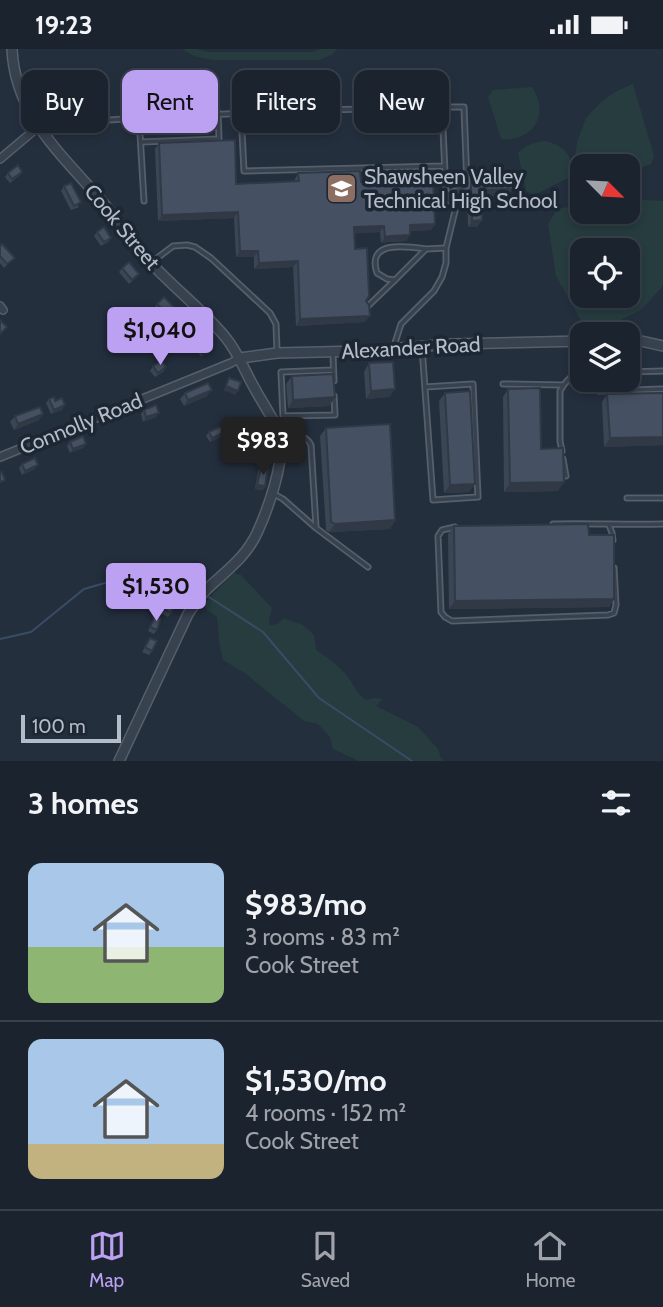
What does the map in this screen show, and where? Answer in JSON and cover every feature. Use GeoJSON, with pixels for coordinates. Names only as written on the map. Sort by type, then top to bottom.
{"type":"FeatureCollection","features":[{"type":"Feature","properties":{"kind":"street","name":"Cook Street"},"geometry":{"type":"LineString","coordinates":[[12,49],[16,83],[21,94]]}},
{"type":"Feature","properties":{"kind":"street"},"geometry":{"type":"LineString","coordinates":[[0,159],[31,133]]}},
{"type":"Feature","properties":{"kind":"street","name":"Cook Street"},"geometry":{"type":"LineString","coordinates":[[43,133],[151,263],[225,336],[240,358],[280,437]]}},
{"type":"Feature","properties":{"kind":"street","name":"Alexander Road"},"geometry":{"type":"LineString","coordinates":[[240,358],[277,353],[422,348],[452,344],[570,341]]}},
{"type":"Feature","properties":{"kind":"street"},"geometry":{"type":"LineString","coordinates":[[640,341],[663,346]]}},
{"type":"Feature","properties":{"kind":"street","name":"Connolly Road"},"geometry":{"type":"LineString","coordinates":[[0,457],[240,358]]}},
{"type":"Feature","properties":{"kind":"street"},"geometry":{"type":"LineString","coordinates":[[119,761],[188,614],[204,593],[247,551],[262,522],[280,458],[280,437]]}},
{"type":"Feature","properties":{"kind":"lane"},"geometry":{"type":"LineString","coordinates":[[446,195],[467,186],[464,107],[449,107]]}},
{"type":"Feature","properties":{"kind":"lane"},"geometry":{"type":"LineString","coordinates":[[141,142],[219,139],[218,113],[232,112]]}},
{"type":"Feature","properties":{"kind":"lane"},"geometry":{"type":"LineString","coordinates":[[140,133],[144,201]]}},
{"type":"Feature","properties":{"kind":"lane"},"geometry":{"type":"LineString","coordinates":[[242,133],[244,171],[444,166]]}},
{"type":"Feature","properties":{"kind":"lane"},"geometry":{"type":"LineString","coordinates":[[393,349],[401,324],[434,291],[446,263],[446,248],[456,211],[446,195],[443,133]]}},
{"type":"Feature","properties":{"kind":"lane"},"geometry":{"type":"LineString","coordinates":[[151,263],[173,246],[187,245],[202,251],[270,313],[275,324],[277,353]]}},
{"type":"Feature","properties":{"kind":"lane"},"geometry":{"type":"LineString","coordinates":[[394,280],[377,273],[374,260],[379,251],[411,247],[446,248]]}},
{"type":"Feature","properties":{"kind":"lane"},"geometry":{"type":"LineString","coordinates":[[366,307],[426,249]]}},
{"type":"Feature","properties":{"kind":"lane"},"geometry":{"type":"LineString","coordinates":[[422,348],[433,500],[478,497],[473,384],[425,387]]}},
{"type":"Feature","properties":{"kind":"lane"},"geometry":{"type":"LineString","coordinates":[[333,352],[335,415],[283,416],[281,372],[333,370]]}},
{"type":"Feature","properties":{"kind":"lane"},"geometry":{"type":"LineString","coordinates":[[640,372],[663,371]]}},
{"type":"Feature","properties":{"kind":"lane"},"geometry":{"type":"LineString","coordinates":[[566,476],[560,442],[559,397],[562,385],[570,377]]}},
{"type":"Feature","properties":{"kind":"lane"},"geometry":{"type":"LineString","coordinates":[[503,384],[562,385]]}},
{"type":"Feature","properties":{"kind":"lane"},"geometry":{"type":"LineString","coordinates":[[640,390],[663,389]]}},
{"type":"Feature","properties":{"kind":"lane"},"geometry":{"type":"LineString","coordinates":[[280,437],[303,436],[311,445],[316,528]]}},
{"type":"Feature","properties":{"kind":"lane"},"geometry":{"type":"LineString","coordinates":[[272,493],[368,567]]}},
{"type":"Feature","properties":{"kind":"lane"},"geometry":{"type":"LineString","coordinates":[[627,498],[663,498]]}},
{"type":"Feature","properties":{"kind":"lane"},"geometry":{"type":"LineString","coordinates":[[551,524],[663,524]]}},
{"type":"Feature","properties":{"kind":"lane"},"geometry":{"type":"LineString","coordinates":[[609,525],[613,545]]}},
{"type":"Feature","properties":{"kind":"lane"},"geometry":{"type":"LineString","coordinates":[[462,527],[442,530],[438,536],[441,612],[452,621],[614,613],[616,605],[613,557]]}},
{"type":"Feature","properties":{"kind":"green space"},"geometry":{"type":"Polygon","coordinates":[[[183,49],[207,52],[313,52],[320,49],[337,49],[333,54],[319,60],[213,60],[201,58],[183,49]]]}},
{"type":"Feature","properties":{"kind":"green space"},"geometry":{"type":"Polygon","coordinates":[[[633,84],[654,156],[651,164],[640,168],[640,154],[576,154],[586,118],[602,101],[633,84]]]}},
{"type":"Feature","properties":{"kind":"green space"},"geometry":{"type":"Polygon","coordinates":[[[532,87],[539,107],[536,124],[522,136],[501,139],[488,97],[493,90],[532,87]]]}},
{"type":"Feature","properties":{"kind":"green space"},"geometry":{"type":"Polygon","coordinates":[[[545,141],[557,145],[566,152],[570,159],[570,177],[534,195],[526,191],[518,153],[537,142],[545,141]]]}},
{"type":"Feature","properties":{"kind":"green space"},"geometry":{"type":"Polygon","coordinates":[[[640,200],[663,201],[663,284],[642,309],[615,322],[582,322],[574,308],[640,308],[640,238],[570,238],[570,301],[556,276],[548,224],[557,209],[570,206],[570,224],[640,224],[640,200]]]}},
{"type":"Feature","properties":{"kind":"green space"},"geometry":{"type":"Polygon","coordinates":[[[234,573],[241,575],[272,608],[270,625],[278,624],[283,618],[303,625],[314,635],[316,650],[341,669],[357,692],[366,700],[383,699],[376,706],[418,727],[445,761],[359,761],[333,749],[330,737],[318,724],[304,721],[246,674],[223,660],[217,617],[207,610],[204,603],[234,573]]]}},
{"type":"Feature","properties":{"kind":"building"},"geometry":{"type":"Polygon","coordinates":[[[235,140],[236,184],[299,181],[298,173],[360,171],[361,182],[433,179],[435,224],[410,225],[410,235],[385,237],[384,226],[354,227],[355,249],[367,248],[369,296],[366,301],[370,316],[300,319],[298,261],[259,263],[258,251],[240,251],[238,212],[162,215],[159,143],[235,140]]]}},
{"type":"Feature","properties":{"kind":"building"},"geometry":{"type":"Polygon","coordinates":[[[18,165],[22,172],[12,179],[8,173],[18,165]]]}},
{"type":"Feature","properties":{"kind":"building"},"geometry":{"type":"Polygon","coordinates":[[[513,177],[513,189],[480,190],[482,220],[472,221],[471,185],[490,183],[489,178],[513,177]]]}},
{"type":"Feature","properties":{"kind":"building"},"geometry":{"type":"Polygon","coordinates":[[[71,183],[81,202],[74,206],[64,186],[71,183]]]}},
{"type":"Feature","properties":{"kind":"building"},"geometry":{"type":"Polygon","coordinates":[[[104,227],[111,238],[104,242],[97,232],[104,227]]]}},
{"type":"Feature","properties":{"kind":"building"},"geometry":{"type":"Polygon","coordinates":[[[2,244],[15,258],[7,264],[0,256],[2,244]]]}},
{"type":"Feature","properties":{"kind":"building"},"geometry":{"type":"Polygon","coordinates":[[[129,262],[139,274],[132,280],[122,268],[129,262]]]}},
{"type":"Feature","properties":{"kind":"building"},"geometry":{"type":"Polygon","coordinates":[[[164,297],[174,307],[167,314],[157,304],[164,297]]]}},
{"type":"Feature","properties":{"kind":"building"},"geometry":{"type":"Polygon","coordinates":[[[0,320],[7,327],[0,334],[0,320]]]}},
{"type":"Feature","properties":{"kind":"building"},"geometry":{"type":"Polygon","coordinates":[[[204,333],[212,349],[203,353],[195,338],[204,333]]]}},
{"type":"Feature","properties":{"kind":"building"},"geometry":{"type":"Polygon","coordinates":[[[162,361],[166,367],[158,373],[153,366],[162,361]]]}},
{"type":"Feature","properties":{"kind":"building"},"geometry":{"type":"Polygon","coordinates":[[[393,362],[395,389],[371,391],[369,363],[393,362]]]}},
{"type":"Feature","properties":{"kind":"building"},"geometry":{"type":"Polygon","coordinates":[[[333,374],[335,397],[293,400],[292,376],[333,374]]]}},
{"type":"Feature","properties":{"kind":"building"},"geometry":{"type":"Polygon","coordinates":[[[229,378],[241,382],[238,391],[226,386],[229,378]]]}},
{"type":"Feature","properties":{"kind":"building"},"geometry":{"type":"Polygon","coordinates":[[[208,383],[212,390],[188,400],[185,393],[208,383]]]}},
{"type":"Feature","properties":{"kind":"building"},"geometry":{"type":"Polygon","coordinates":[[[540,388],[541,449],[563,448],[564,482],[510,483],[508,389],[540,388]]]}},
{"type":"Feature","properties":{"kind":"building"},"geometry":{"type":"Polygon","coordinates":[[[470,391],[475,484],[450,485],[445,393],[470,391]]]}},
{"type":"Feature","properties":{"kind":"building"},"geometry":{"type":"Polygon","coordinates":[[[663,393],[663,437],[610,438],[607,394],[663,393]]]}},
{"type":"Feature","properties":{"kind":"building"},"geometry":{"type":"Polygon","coordinates":[[[54,397],[55,401],[62,398],[65,405],[54,410],[49,399],[54,397]]]}},
{"type":"Feature","properties":{"kind":"building"},"geometry":{"type":"Polygon","coordinates":[[[156,405],[159,413],[146,417],[144,410],[156,405]]]}},
{"type":"Feature","properties":{"kind":"building"},"geometry":{"type":"Polygon","coordinates":[[[40,407],[43,414],[18,424],[15,416],[40,407]]]}},
{"type":"Feature","properties":{"kind":"building"},"geometry":{"type":"Polygon","coordinates":[[[390,424],[395,520],[335,524],[331,522],[326,428],[390,424]]]}},
{"type":"Feature","properties":{"kind":"building"},"geometry":{"type":"Polygon","coordinates":[[[222,426],[225,432],[212,438],[209,432],[222,426]]]}},
{"type":"Feature","properties":{"kind":"building"},"geometry":{"type":"Polygon","coordinates":[[[261,430],[266,435],[253,450],[247,444],[261,430]]]}},
{"type":"Feature","properties":{"kind":"building"},"geometry":{"type":"Polygon","coordinates":[[[83,436],[86,444],[73,449],[70,442],[83,436]]]}},
{"type":"Feature","properties":{"kind":"building"},"geometry":{"type":"Polygon","coordinates":[[[35,458],[38,465],[25,471],[22,464],[35,458]]]}},
{"type":"Feature","properties":{"kind":"building"},"geometry":{"type":"Polygon","coordinates":[[[261,467],[268,468],[265,486],[257,485],[261,467]]]}},
{"type":"Feature","properties":{"kind":"building"},"geometry":{"type":"Polygon","coordinates":[[[2,472],[5,480],[0,482],[0,473],[2,472]]]}},
{"type":"Feature","properties":{"kind":"building"},"geometry":{"type":"Polygon","coordinates":[[[588,524],[589,535],[614,535],[614,599],[455,601],[454,526],[588,524]]]}},
{"type":"Feature","properties":{"kind":"building"},"geometry":{"type":"Polygon","coordinates":[[[169,599],[176,602],[171,613],[164,609],[169,599]]]}},
{"type":"Feature","properties":{"kind":"building"},"geometry":{"type":"Polygon","coordinates":[[[155,616],[161,619],[157,630],[150,627],[155,616]]]}},
{"type":"Feature","properties":{"kind":"building"},"geometry":{"type":"Polygon","coordinates":[[[150,638],[157,641],[152,651],[145,647],[150,638]]]}},
{"type":"Feature","properties":{"kind":"waterway"},"geometry":{"type":"LineString","coordinates":[[0,639],[31,632],[84,589],[126,577],[134,583],[193,585],[200,590]]}},
{"type":"Feature","properties":{"kind":"waterway"},"geometry":{"type":"LineString","coordinates":[[209,597],[263,632],[319,698],[412,761]]}},
{"type":"Feature","properties":{"kind":"place","name":"Shawsheen Valley Technical High School"},"geometry":{"type":"Point","coordinates":[341,189]}}]}
